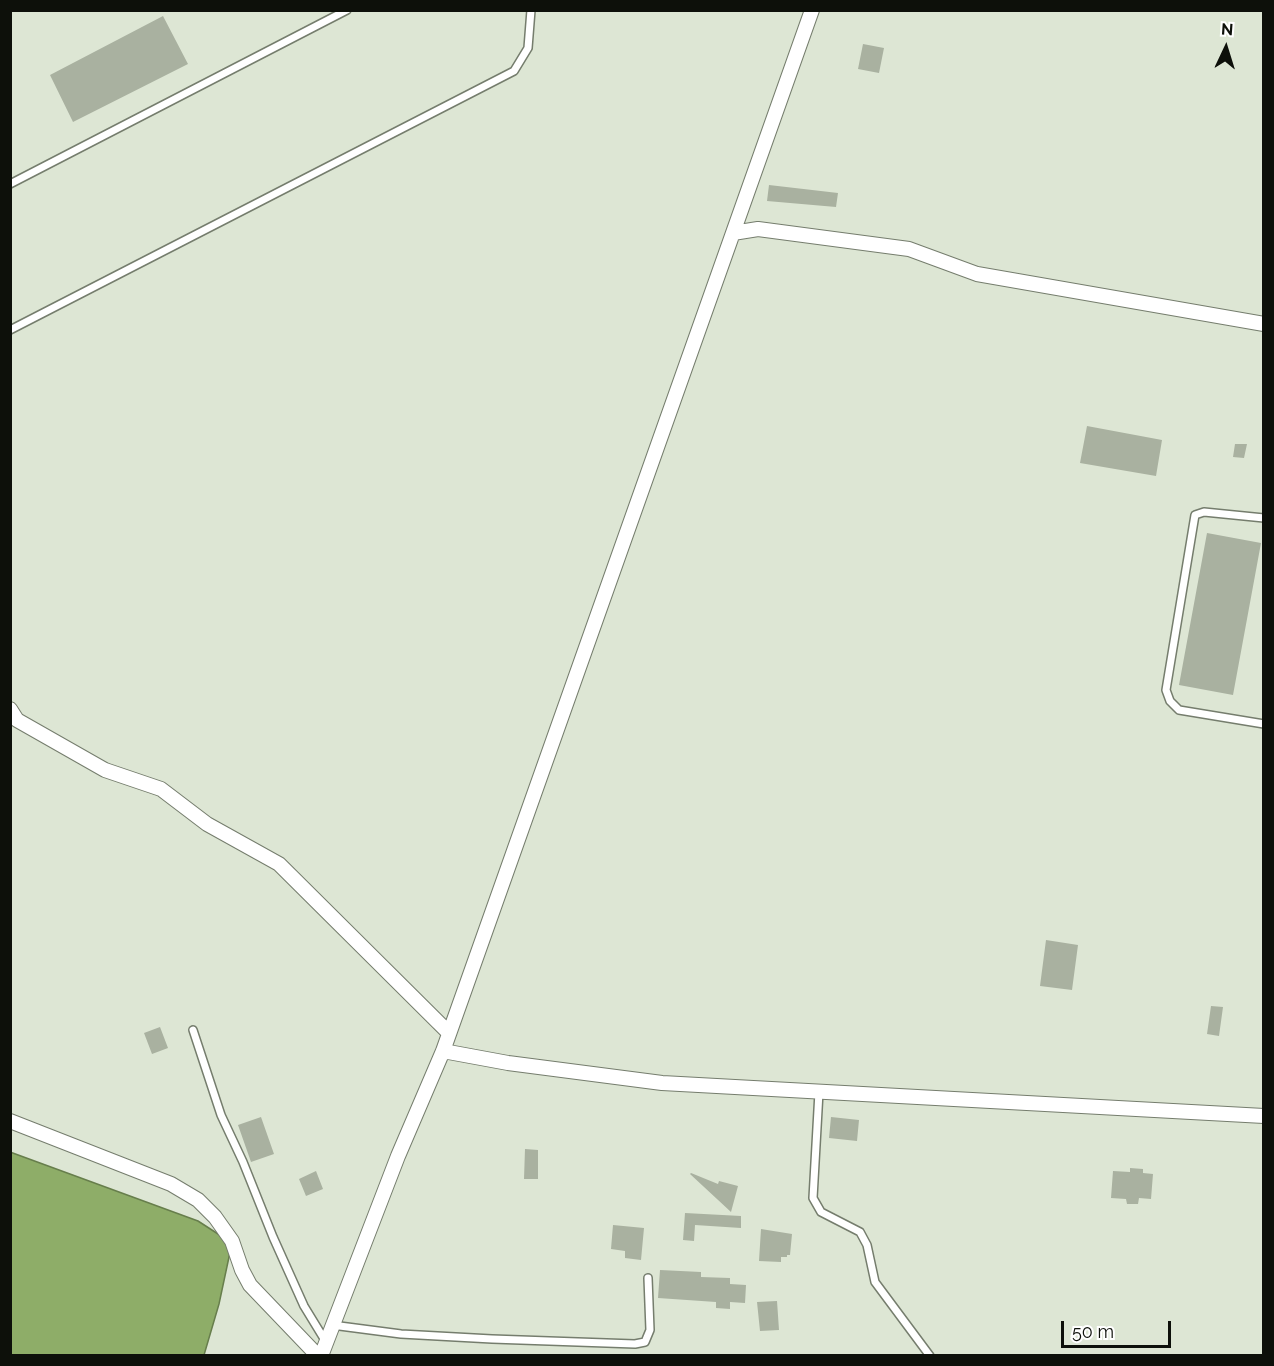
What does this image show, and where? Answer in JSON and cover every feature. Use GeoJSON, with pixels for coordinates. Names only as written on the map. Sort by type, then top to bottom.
{"type":"FeatureCollection","features":[{"type":"Feature","properties":{"kind":"street"},"geometry":{"type":"LineString","coordinates":[[10,1121],[171,1184],[198,1200],[215,1217],[232,1241],[250,1285],[322,1351],[398,1156],[443,1051],[812,10]]}},
{"type":"Feature","properties":{"kind":"street"},"geometry":{"type":"LineString","coordinates":[[733,233],[758,229],[909,249],[977,274],[1263,324]]}},
{"type":"Feature","properties":{"kind":"street"},"geometry":{"type":"LineString","coordinates":[[10,709],[17,720],[105,770],[161,789],[207,824],[279,864],[449,1033]]}},
{"type":"Feature","properties":{"kind":"street"},"geometry":{"type":"LineString","coordinates":[[443,1051],[508,1063],[662,1083],[1263,1116]]}},
{"type":"Feature","properties":{"kind":"lane"},"geometry":{"type":"LineString","coordinates":[[10,184],[347,10]]}},
{"type":"Feature","properties":{"kind":"lane"},"geometry":{"type":"LineString","coordinates":[[10,330],[514,71],[528,48],[531,10]]}},
{"type":"Feature","properties":{"kind":"lane"},"geometry":{"type":"LineString","coordinates":[[1263,518],[1204,512],[1195,515],[1166,690],[1170,701],[1179,710],[1263,724]]}},
{"type":"Feature","properties":{"kind":"lane"},"geometry":{"type":"LineString","coordinates":[[193,1029],[221,1115],[322,1351]]}},
{"type":"Feature","properties":{"kind":"lane"},"geometry":{"type":"LineString","coordinates":[[819,1092],[813,1198],[821,1212],[860,1232],[867,1245],[875,1282],[930,1356]]}},
{"type":"Feature","properties":{"kind":"lane"},"geometry":{"type":"LineString","coordinates":[[332,1325],[419,1335],[635,1344],[645,1342],[650,1330],[648,1278]]}},
{"type":"Feature","properties":{"kind":"shaded area"},"geometry":{"type":"Polygon","coordinates":[[[10,1152],[198,1221],[232,1243],[219,1304],[204,1355],[11,1355],[10,1152]]]}},
{"type":"Feature","properties":{"kind":"building"},"geometry":{"type":"Polygon","coordinates":[[[163,16],[188,64],[73,122],[50,75],[163,16]]]}},
{"type":"Feature","properties":{"kind":"building"},"geometry":{"type":"Polygon","coordinates":[[[863,44],[884,48],[879,73],[858,69],[863,44]]]}},
{"type":"Feature","properties":{"kind":"building"},"geometry":{"type":"Polygon","coordinates":[[[769,185],[838,193],[836,207],[767,201],[769,185]]]}},
{"type":"Feature","properties":{"kind":"building"},"geometry":{"type":"Polygon","coordinates":[[[1087,426],[1162,440],[1156,476],[1080,463],[1087,426]]]}},
{"type":"Feature","properties":{"kind":"building"},"geometry":{"type":"Polygon","coordinates":[[[1235,444],[1247,444],[1244,458],[1233,457],[1235,444]]]}},
{"type":"Feature","properties":{"kind":"building"},"geometry":{"type":"Polygon","coordinates":[[[1207,533],[1261,543],[1233,695],[1179,685],[1207,533]]]}},
{"type":"Feature","properties":{"kind":"building"},"geometry":{"type":"Polygon","coordinates":[[[1046,940],[1078,945],[1072,990],[1040,986],[1046,940]]]}},
{"type":"Feature","properties":{"kind":"building"},"geometry":{"type":"Polygon","coordinates":[[[1211,1006],[1223,1007],[1219,1036],[1207,1034],[1211,1006]]]}},
{"type":"Feature","properties":{"kind":"building"},"geometry":{"type":"Polygon","coordinates":[[[160,1027],[168,1048],[152,1054],[144,1033],[160,1027]]]}},
{"type":"Feature","properties":{"kind":"building"},"geometry":{"type":"Polygon","coordinates":[[[261,1117],[274,1154],[251,1162],[238,1125],[261,1117]]]}},
{"type":"Feature","properties":{"kind":"building"},"geometry":{"type":"Polygon","coordinates":[[[831,1117],[859,1120],[857,1141],[829,1138],[831,1117]]]}},
{"type":"Feature","properties":{"kind":"building"},"geometry":{"type":"Polygon","coordinates":[[[525,1149],[538,1150],[538,1179],[524,1179],[525,1149]]]}},
{"type":"Feature","properties":{"kind":"building"},"geometry":{"type":"Polygon","coordinates":[[[1130,1168],[1143,1169],[1143,1173],[1153,1174],[1151,1199],[1139,1198],[1138,1204],[1127,1204],[1126,1199],[1111,1198],[1113,1171],[1130,1172],[1130,1168]]]}},
{"type":"Feature","properties":{"kind":"building"},"geometry":{"type":"Polygon","coordinates":[[[316,1171],[323,1189],[306,1196],[299,1179],[316,1171]]]}},
{"type":"Feature","properties":{"kind":"building"},"geometry":{"type":"Polygon","coordinates":[[[690,1174],[718,1184],[719,1181],[738,1186],[731,1212],[690,1174]]]}},
{"type":"Feature","properties":{"kind":"building"},"geometry":{"type":"Polygon","coordinates":[[[685,1213],[741,1216],[741,1228],[695,1225],[694,1241],[683,1240],[685,1213]]]}},
{"type":"Feature","properties":{"kind":"building"},"geometry":{"type":"Polygon","coordinates":[[[613,1225],[644,1228],[641,1260],[625,1258],[625,1251],[611,1249],[613,1225]]]}},
{"type":"Feature","properties":{"kind":"building"},"geometry":{"type":"Polygon","coordinates":[[[761,1229],[792,1234],[790,1255],[781,1257],[781,1262],[759,1261],[761,1229]]]}},
{"type":"Feature","properties":{"kind":"building"},"geometry":{"type":"Polygon","coordinates":[[[660,1270],[701,1272],[701,1277],[730,1278],[730,1284],[746,1285],[745,1303],[730,1302],[730,1309],[716,1308],[716,1302],[658,1298],[660,1270]]]}},
{"type":"Feature","properties":{"kind":"building"},"geometry":{"type":"Polygon","coordinates":[[[777,1301],[779,1330],[760,1331],[757,1302],[777,1301]]]}}]}
